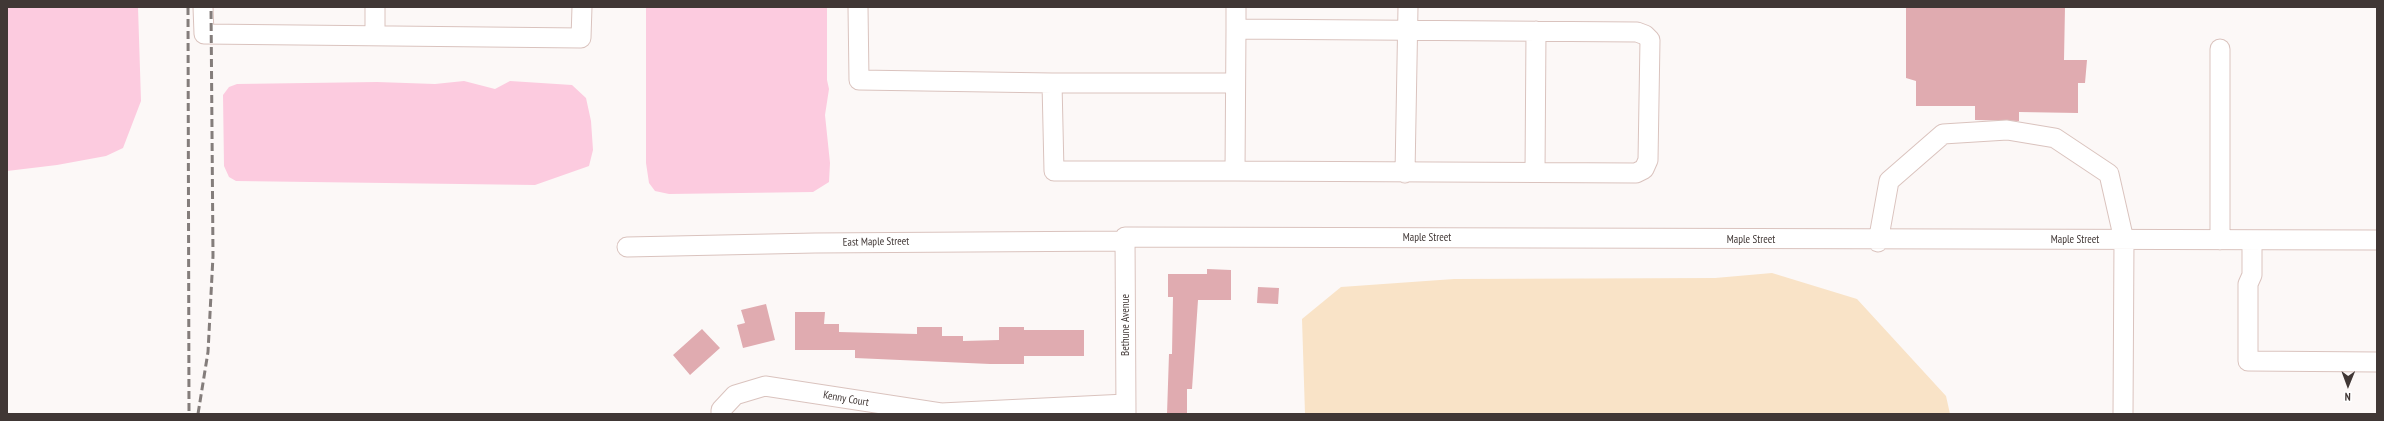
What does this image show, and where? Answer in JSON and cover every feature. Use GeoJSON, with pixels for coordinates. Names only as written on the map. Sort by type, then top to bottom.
{"type":"FeatureCollection","features":[{"type":"Feature","properties":{"kind":"street"},"geometry":{"type":"LineString","coordinates":[[203,7],[204,34],[581,38],[582,7]]}},
{"type":"Feature","properties":{"kind":"street"},"geometry":{"type":"LineString","coordinates":[[375,7],[375,36]]}},
{"type":"Feature","properties":{"kind":"street"},"geometry":{"type":"LineString","coordinates":[[858,7],[859,80],[1052,83],[1235,83]]}},
{"type":"Feature","properties":{"kind":"street"},"geometry":{"type":"LineString","coordinates":[[1235,171],[1236,7]]}},
{"type":"Feature","properties":{"kind":"street"},"geometry":{"type":"LineString","coordinates":[[1405,173],[1409,30],[1408,7]]}},
{"type":"Feature","properties":{"kind":"street"},"geometry":{"type":"LineString","coordinates":[[1052,83],[1054,171],[1636,173],[1644,169],[1648,160],[1650,40],[1645,35],[1637,32],[1236,30]]}},
{"type":"Feature","properties":{"kind":"street"},"geometry":{"type":"LineString","coordinates":[[1535,172],[1536,31]]}},
{"type":"Feature","properties":{"kind":"street"},"geometry":{"type":"LineString","coordinates":[[2220,49],[2220,240]]}},
{"type":"Feature","properties":{"kind":"street"},"geometry":{"type":"LineString","coordinates":[[1879,241],[1890,182],[1943,134],[2007,130],[2055,138],[2109,174],[2124,240],[2123,414]]}},
{"type":"Feature","properties":{"kind":"street","name":"Maple Street"},"geometry":{"type":"LineString","coordinates":[[1125,239],[1879,241],[2377,240]]}},
{"type":"Feature","properties":{"kind":"street","name":"East Maple Street"},"geometry":{"type":"LineString","coordinates":[[627,246],[1125,239]]}},
{"type":"Feature","properties":{"kind":"street","name":"Bethune Avenue"},"geometry":{"type":"LineString","coordinates":[[1125,239],[1126,409]]}},
{"type":"Feature","properties":{"kind":"street"},"geometry":{"type":"LineString","coordinates":[[2252,240],[2252,275],[2248,284],[2248,361],[2377,362]]}},
{"type":"Feature","properties":{"kind":"street","name":"Kenny Court"},"geometry":{"type":"LineString","coordinates":[[721,414],[721,410],[735,395],[765,386],[941,413],[1126,409]]}},
{"type":"Feature","properties":{"kind":"shaded area"},"geometry":{"type":"Polygon","coordinates":[[[7,7],[138,7],[141,101],[123,148],[106,156],[57,165],[7,171],[7,7]]]}},
{"type":"Feature","properties":{"kind":"shaded area"},"geometry":{"type":"Polygon","coordinates":[[[646,7],[827,7],[827,80],[829,89],[825,115],[830,163],[829,182],[813,192],[669,194],[655,191],[649,183],[646,163],[646,7]]]}},
{"type":"Feature","properties":{"kind":"shaded area"},"geometry":{"type":"Polygon","coordinates":[[[464,81],[495,89],[510,81],[572,85],[586,98],[591,121],[593,150],[589,166],[535,185],[236,181],[229,177],[224,166],[223,95],[229,87],[237,84],[377,82],[435,84],[464,81]]]}},
{"type":"Feature","properties":{"kind":"shaded area"},"geometry":{"type":"Polygon","coordinates":[[[1772,273],[1857,299],[1946,396],[1950,414],[1305,414],[1302,319],[1341,287],[1454,279],[1715,278],[1772,273]]]}},
{"type":"Feature","properties":{"kind":"building"},"geometry":{"type":"Polygon","coordinates":[[[1906,7],[2065,7],[2064,60],[2087,60],[2085,83],[2078,83],[2078,113],[2019,112],[2019,121],[1975,120],[1975,106],[1916,106],[1916,81],[1906,78],[1906,7]]]}},
{"type":"Feature","properties":{"kind":"building"},"geometry":{"type":"Polygon","coordinates":[[[1207,269],[1231,270],[1231,300],[1198,300],[1192,389],[1187,389],[1187,414],[1167,414],[1169,354],[1172,354],[1173,297],[1168,297],[1168,274],[1207,274],[1207,269]]]}},
{"type":"Feature","properties":{"kind":"building"},"geometry":{"type":"Polygon","coordinates":[[[1258,287],[1279,288],[1278,304],[1257,303],[1258,287]]]}},
{"type":"Feature","properties":{"kind":"building"},"geometry":{"type":"Polygon","coordinates":[[[766,304],[775,340],[743,348],[737,325],[745,323],[741,310],[766,304]]]}},
{"type":"Feature","properties":{"kind":"building"},"geometry":{"type":"Polygon","coordinates":[[[795,312],[825,312],[824,324],[839,324],[839,332],[917,334],[917,327],[942,327],[942,336],[963,336],[963,341],[999,340],[999,327],[1024,327],[1024,330],[1084,330],[1084,356],[1024,356],[1024,364],[990,364],[855,358],[855,350],[795,350],[795,312]]]}},
{"type":"Feature","properties":{"kind":"building"},"geometry":{"type":"Polygon","coordinates":[[[702,329],[720,348],[690,375],[673,355],[702,329]]]}},
{"type":"Feature","properties":{"kind":"railway"},"geometry":{"type":"LineString","coordinates":[[188,7],[189,414]]}},
{"type":"Feature","properties":{"kind":"railway"},"geometry":{"type":"LineString","coordinates":[[198,414],[208,352],[213,256],[211,7]]}}]}
